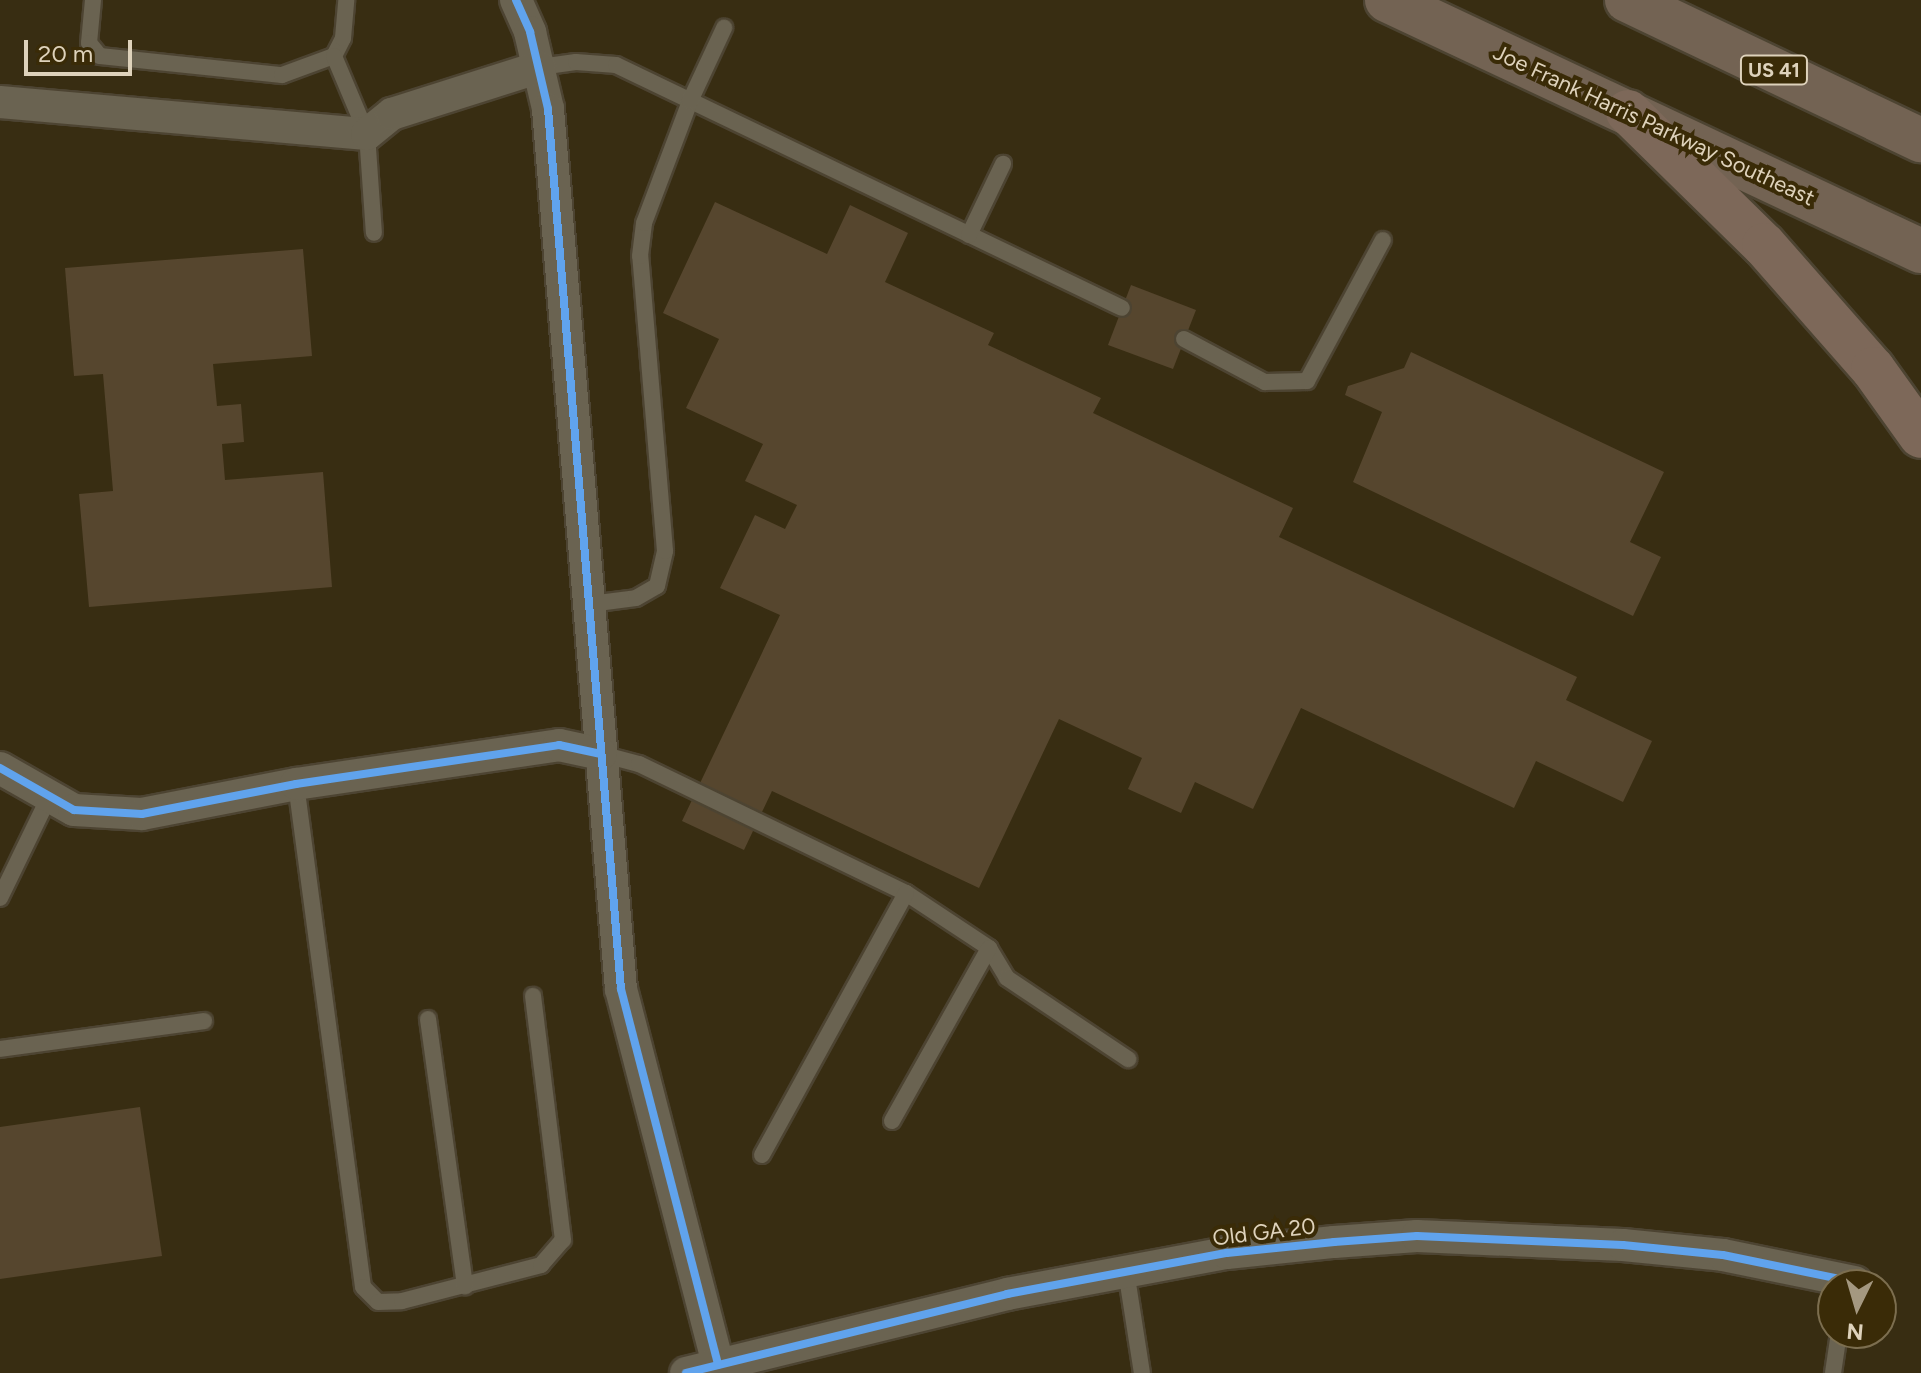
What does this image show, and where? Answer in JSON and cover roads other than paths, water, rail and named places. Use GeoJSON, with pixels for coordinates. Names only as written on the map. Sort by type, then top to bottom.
{"type":"FeatureCollection","features":[{"type":"Feature","properties":{"kind":"highway"},"geometry":{"type":"LineString","coordinates":[[1628,112],[1764,245],[1873,369],[1921,436]]}},
{"type":"Feature","properties":{"kind":"main road","name":"Joe Frank Harris Parkway Southeast"},"geometry":{"type":"LineString","coordinates":[[1387,0],[1921,251]]}},
{"type":"Feature","properties":{"kind":"main road","name":"US 41"},"geometry":{"type":"LineString","coordinates":[[1627,0],[1921,140]]}},
{"type":"Feature","properties":{"kind":"street"},"geometry":{"type":"LineString","coordinates":[[516,0],[540,67],[548,109],[621,989],[718,1365]]}},
{"type":"Feature","properties":{"kind":"street"},"geometry":{"type":"LineString","coordinates":[[0,102],[367,134],[392,114],[540,67]]}},
{"type":"Feature","properties":{"kind":"street"},"geometry":{"type":"LineString","coordinates":[[0,768],[48,799],[74,810],[142,814],[296,784],[559,745],[601,754]]}},
{"type":"Feature","properties":{"kind":"street","name":"Old GA 20"},"geometry":{"type":"LineString","coordinates":[[686,1373],[978,1300],[1126,1271],[1334,1242],[1500,1237],[1723,1255],[1817,1276]]}},
{"type":"Feature","properties":{"kind":"lane"},"geometry":{"type":"LineString","coordinates":[[93,0],[89,43],[100,56],[282,75],[334,56],[343,38],[346,0]]}},
{"type":"Feature","properties":{"kind":"lane"},"geometry":{"type":"LineString","coordinates":[[590,604],[636,598],[657,586],[665,551],[640,256],[644,223],[690,101],[724,28]]}},
{"type":"Feature","properties":{"kind":"lane"},"geometry":{"type":"LineString","coordinates":[[334,56],[367,134],[374,233]]}},
{"type":"Feature","properties":{"kind":"lane"},"geometry":{"type":"LineString","coordinates":[[540,67],[576,62],[616,65],[1122,308]]}},
{"type":"Feature","properties":{"kind":"lane"},"geometry":{"type":"LineString","coordinates":[[969,235],[1003,164]]}},
{"type":"Feature","properties":{"kind":"lane"},"geometry":{"type":"LineString","coordinates":[[1184,339],[1265,382],[1307,381],[1383,240]]}},
{"type":"Feature","properties":{"kind":"lane"},"geometry":{"type":"LineString","coordinates":[[601,754],[639,764],[906,893],[989,948],[1007,978],[1128,1059]]}},
{"type":"Feature","properties":{"kind":"lane"},"geometry":{"type":"LineString","coordinates":[[296,784],[363,1287],[378,1302],[465,1286],[541,1265],[563,1240],[533,996]]}},
{"type":"Feature","properties":{"kind":"lane"},"geometry":{"type":"LineString","coordinates":[[0,898],[48,799]]}},
{"type":"Feature","properties":{"kind":"lane"},"geometry":{"type":"LineString","coordinates":[[762,1155],[906,893]]}},
{"type":"Feature","properties":{"kind":"lane"},"geometry":{"type":"LineString","coordinates":[[892,1121],[989,948]]}},
{"type":"Feature","properties":{"kind":"lane"},"geometry":{"type":"LineString","coordinates":[[428,1019],[465,1286]]}},
{"type":"Feature","properties":{"kind":"lane"},"geometry":{"type":"LineString","coordinates":[[0,1049],[204,1021]]}},
{"type":"Feature","properties":{"kind":"lane"},"geometry":{"type":"LineString","coordinates":[[1126,1271],[1142,1373]]}},
{"type":"Feature","properties":{"kind":"lane"},"geometry":{"type":"LineString","coordinates":[[1833,1373],[1837,1349]]}}]}
